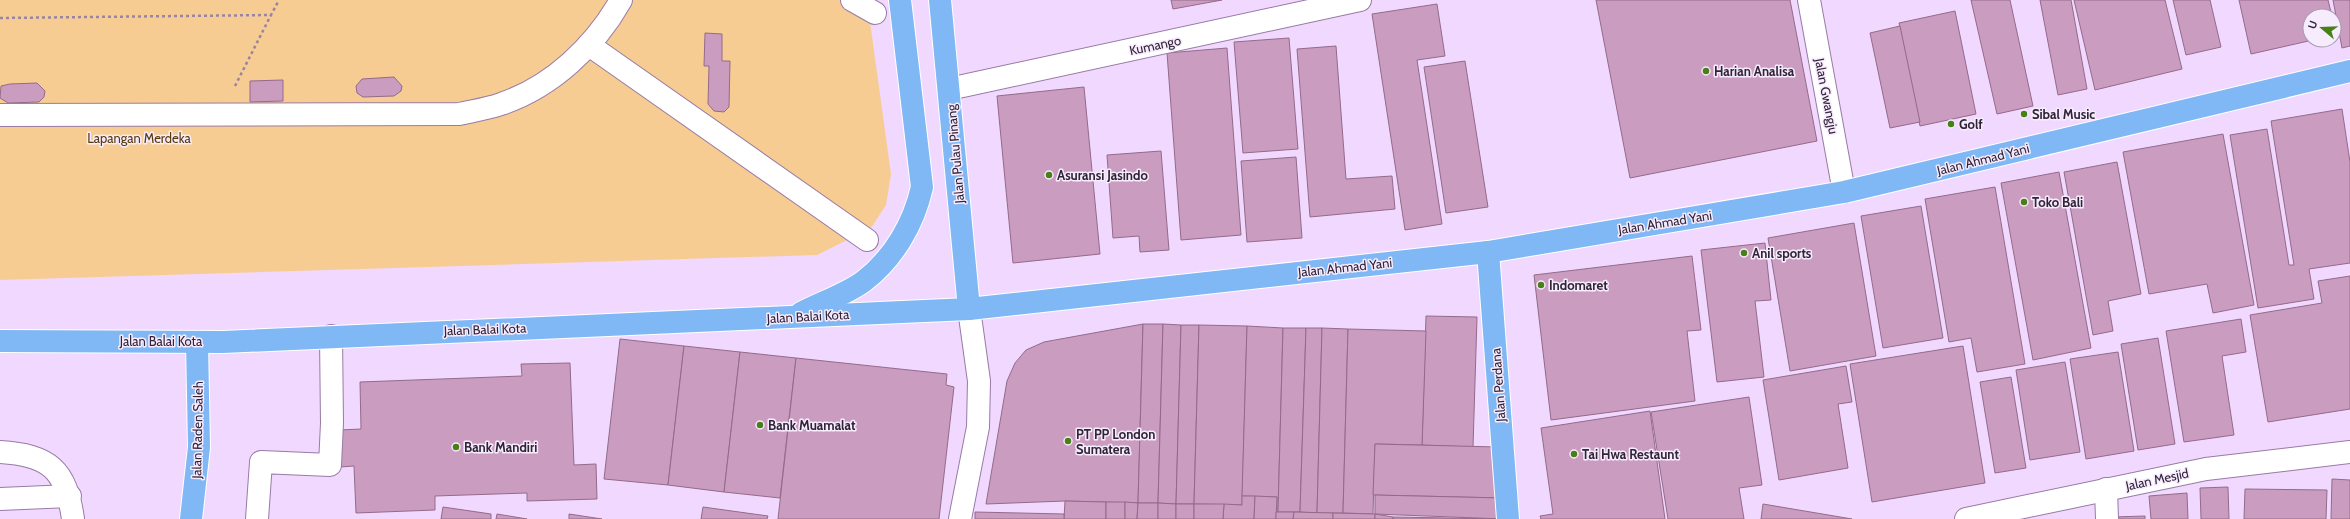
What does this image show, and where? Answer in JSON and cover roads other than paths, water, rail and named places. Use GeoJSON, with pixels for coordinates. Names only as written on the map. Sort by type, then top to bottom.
{"type":"FeatureCollection","features":[{"type":"Feature","properties":{"kind":"main road"},"geometry":{"type":"LineString","coordinates":[[794,316],[863,281],[894,251],[917,210],[922,187],[900,0]]}},
{"type":"Feature","properties":{"kind":"main road","name":"Jalan Pulau Pinang"},"geometry":{"type":"LineString","coordinates":[[940,0],[969,309]]}},
{"type":"Feature","properties":{"kind":"main road","name":"Jalan Ahmad Yani"},"geometry":{"type":"LineString","coordinates":[[969,309],[1488,252],[1844,192],[2350,71]]}},
{"type":"Feature","properties":{"kind":"main road","name":"Jalan Perdana"},"geometry":{"type":"LineString","coordinates":[[1488,252],[1508,519]]}},
{"type":"Feature","properties":{"kind":"main road","name":"Jalan Balai Kota"},"geometry":{"type":"LineString","coordinates":[[0,341],[197,342],[969,309]]}},
{"type":"Feature","properties":{"kind":"main road","name":"Jalan Raden Saleh"},"geometry":{"type":"LineString","coordinates":[[193,518],[199,447],[197,342]]}},
{"type":"Feature","properties":{"kind":"street"},"geometry":{"type":"LineString","coordinates":[[0,115],[458,114],[501,104],[547,82],[589,45],[610,20],[621,0]]}},
{"type":"Feature","properties":{"kind":"street"},"geometry":{"type":"LineString","coordinates":[[852,0],[875,13]]}},
{"type":"Feature","properties":{"kind":"street","name":"Kumango"},"geometry":{"type":"LineString","coordinates":[[949,90],[1360,0]]}},
{"type":"Feature","properties":{"kind":"street","name":"Jalan Gwangju"},"geometry":{"type":"LineString","coordinates":[[1809,0],[1844,192]]}},
{"type":"Feature","properties":{"kind":"street"},"geometry":{"type":"LineString","coordinates":[[589,45],[867,240]]}},
{"type":"Feature","properties":{"kind":"street"},"geometry":{"type":"LineString","coordinates":[[960,519],[978,427],[979,381],[969,309]]}},
{"type":"Feature","properties":{"kind":"street"},"geometry":{"type":"LineString","coordinates":[[256,519],[261,462],[330,465],[332,423],[331,336]]}},
{"type":"Feature","properties":{"kind":"street"},"geometry":{"type":"LineString","coordinates":[[0,452],[25,454],[45,461],[59,474],[70,496],[73,519]]}},
{"type":"Feature","properties":{"kind":"street","name":"Jalan Mesjid"},"geometry":{"type":"LineString","coordinates":[[1966,519],[2206,469],[2350,452]]}},
{"type":"Feature","properties":{"kind":"street"},"geometry":{"type":"LineString","coordinates":[[2106,489],[2107,519]]}},
{"type":"Feature","properties":{"kind":"street"},"geometry":{"type":"LineString","coordinates":[[0,499],[70,496]]}},
{"type":"Feature","properties":{"kind":"place","name":"Harian Analisa"},"geometry":{"type":"Point","coordinates":[1706,71]}},
{"type":"Feature","properties":{"kind":"place","name":"Sibal Music"},"geometry":{"type":"Point","coordinates":[2024,114]}},
{"type":"Feature","properties":{"kind":"place","name":"Golf"},"geometry":{"type":"Point","coordinates":[1951,124]}},
{"type":"Feature","properties":{"kind":"place","name":"Asuransi Jasindo"},"geometry":{"type":"Point","coordinates":[1049,175]}},
{"type":"Feature","properties":{"kind":"place","name":"Toko Bali"},"geometry":{"type":"Point","coordinates":[2024,202]}},
{"type":"Feature","properties":{"kind":"place","name":"Anil sports"},"geometry":{"type":"Point","coordinates":[1744,253]}},
{"type":"Feature","properties":{"kind":"place","name":"Indomaret"},"geometry":{"type":"Point","coordinates":[1541,285]}},
{"type":"Feature","properties":{"kind":"place","name":"Bank Muamalat"},"geometry":{"type":"Point","coordinates":[760,425]}},
{"type":"Feature","properties":{"kind":"place","name":"PT PP London Sumatera"},"geometry":{"type":"Point","coordinates":[1068,441]}},
{"type":"Feature","properties":{"kind":"place","name":"Bank Mandiri"},"geometry":{"type":"Point","coordinates":[456,447]}},
{"type":"Feature","properties":{"kind":"place","name":"Tai Hwa Restaunt"},"geometry":{"type":"Point","coordinates":[1574,454]}},
{"type":"Feature","properties":{"kind":"park label","name":"Lapangan Merdeka"},"geometry":{"type":"Point","coordinates":[139,138]}}]}
